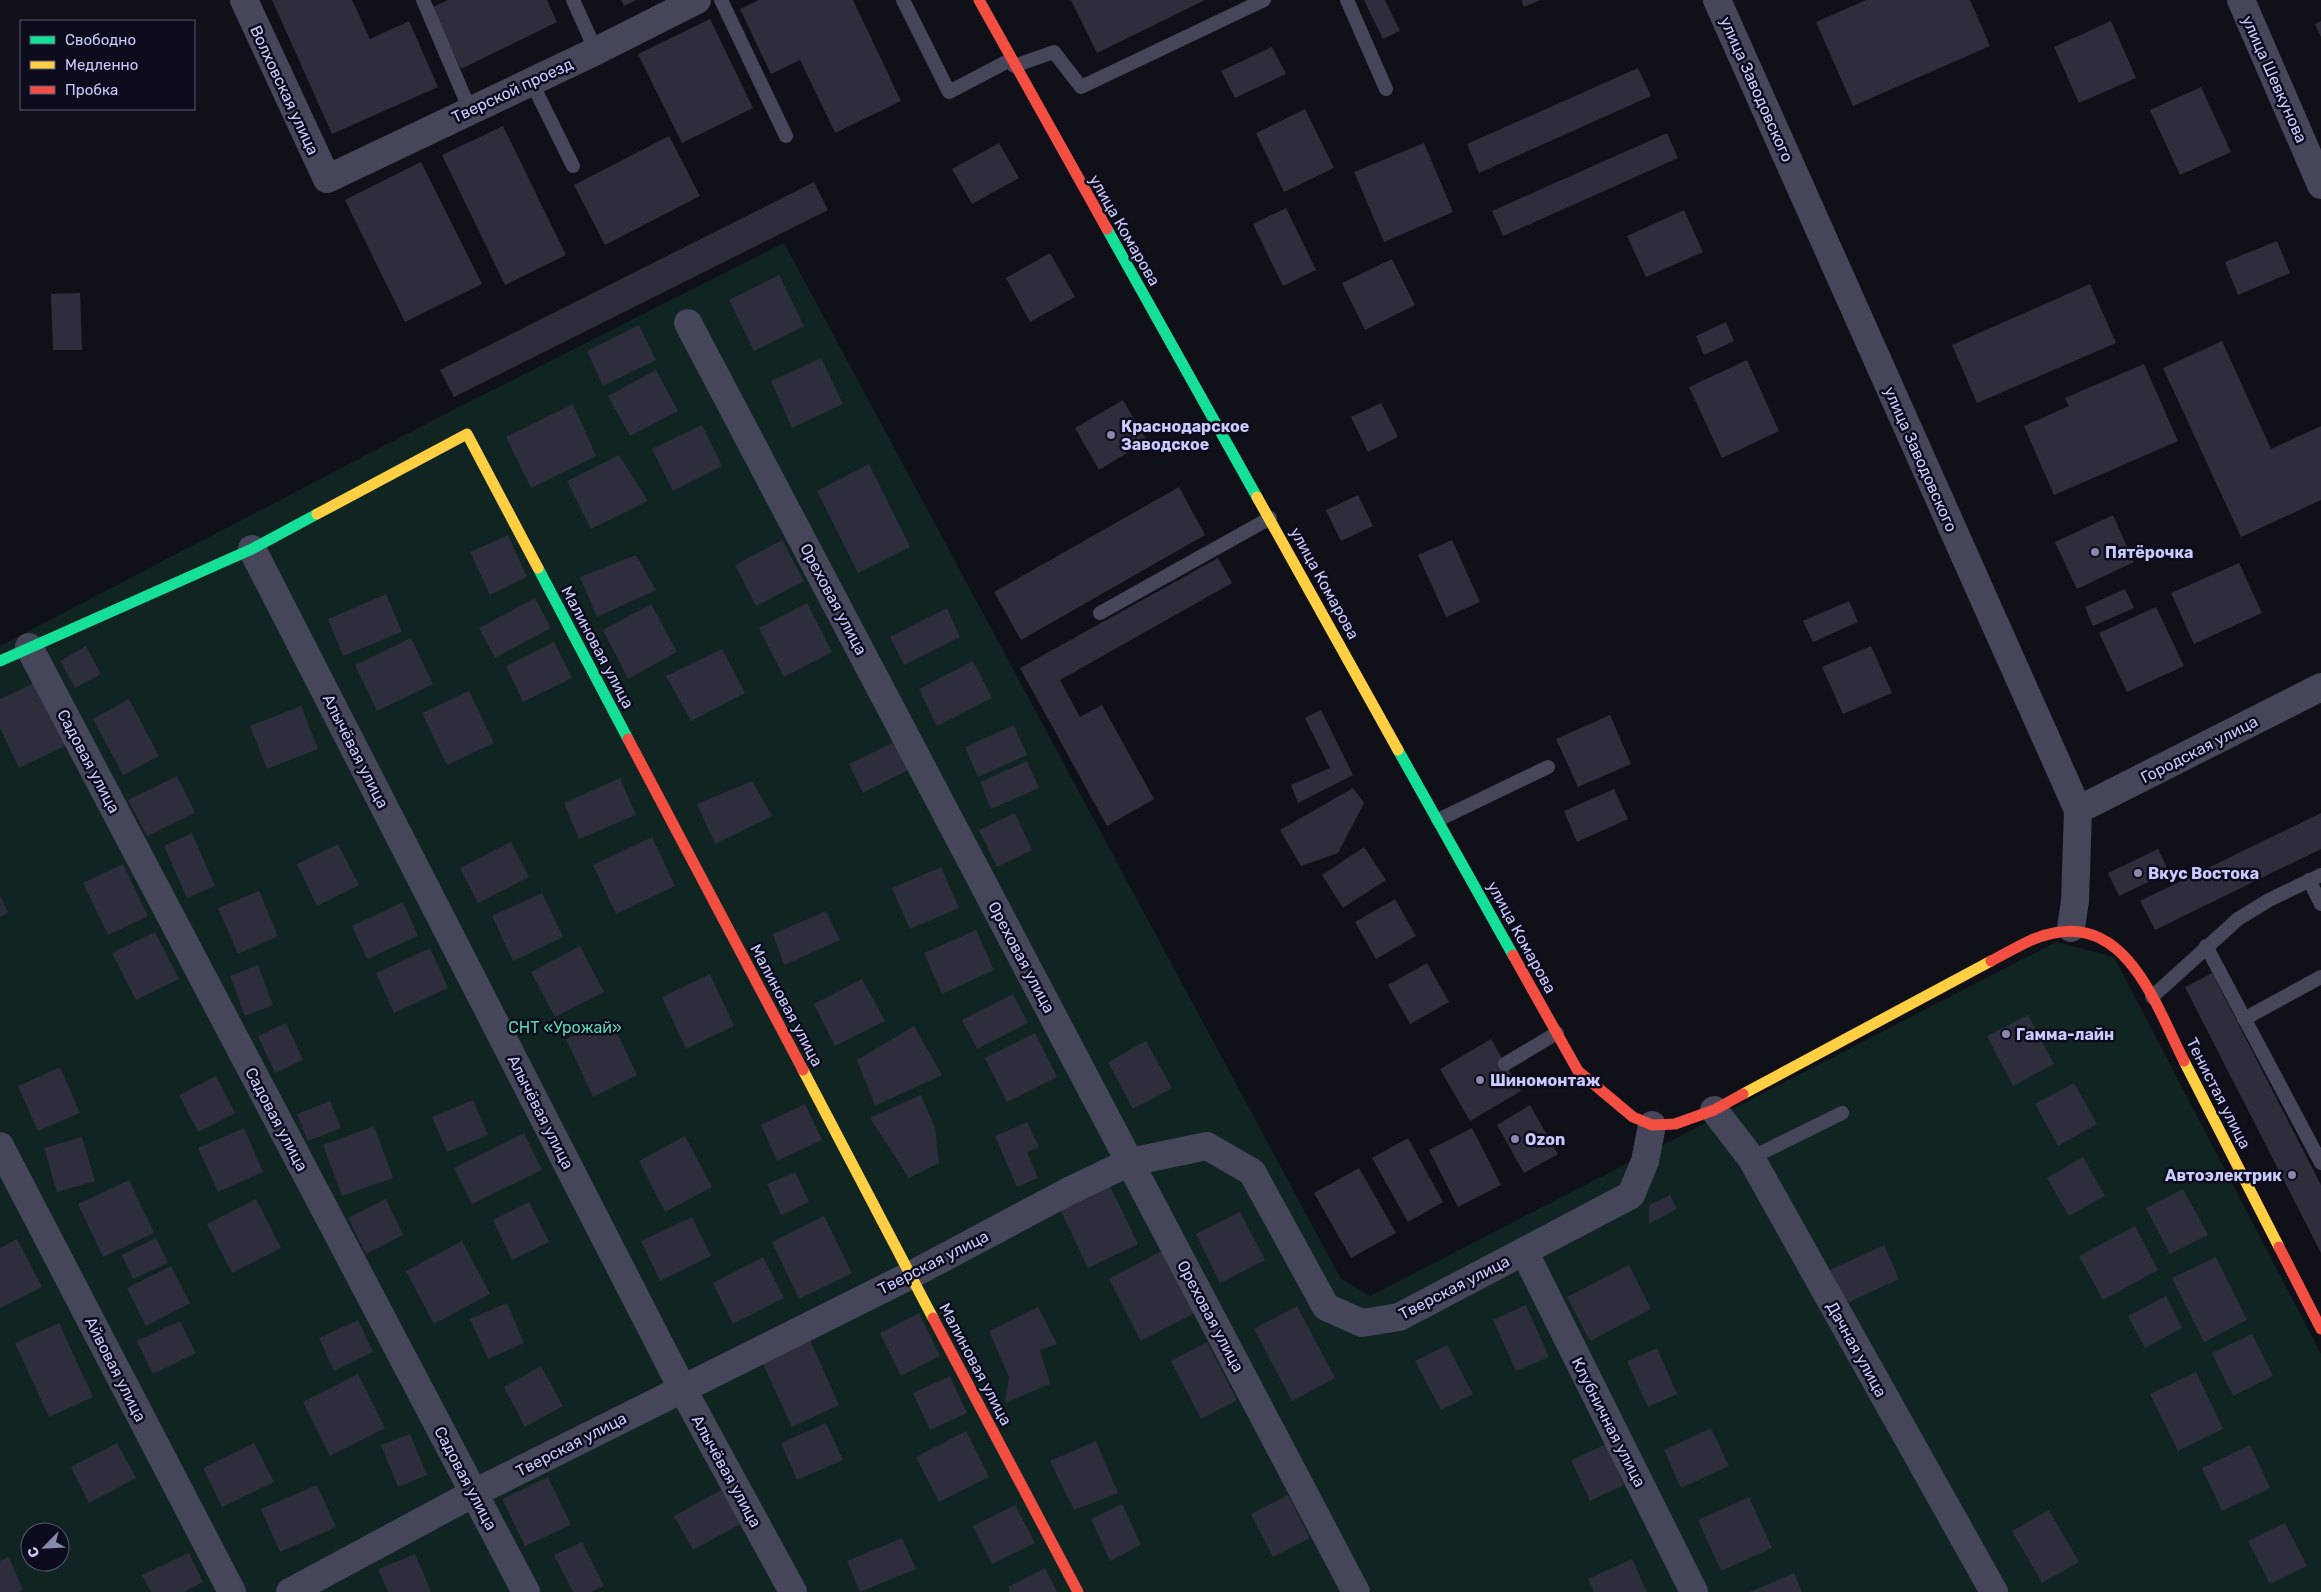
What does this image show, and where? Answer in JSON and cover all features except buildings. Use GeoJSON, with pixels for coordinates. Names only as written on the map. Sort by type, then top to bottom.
{"type":"FeatureCollection","features":[{"type":"Feature","properties":{"kind":"street","name":"Волховская улица"},"geometry":{"type":"LineString","coordinates":[[244,0],[327,180]]}},
{"type":"Feature","properties":{"kind":"street","name":"Тверской проезд"},"geometry":{"type":"LineString","coordinates":[[327,180],[596,51],[697,0]]}},
{"type":"Feature","properties":{"kind":"street","name":"улица Комарова"},"geometry":{"type":"LineString","coordinates":[[979,0],[1012,63],[1270,518],[1578,1071],[1623,1111],[1652,1125]]}},
{"type":"Feature","properties":{"kind":"street","name":"улица Заводовского"},"geometry":{"type":"LineString","coordinates":[[1717,0],[2078,810],[2075,901],[2071,928]]}},
{"type":"Feature","properties":{"kind":"street","name":"улица Шевкунова"},"geometry":{"type":"LineString","coordinates":[[2241,0],[2321,185]]}},
{"type":"Feature","properties":{"kind":"street","name":"Ореховая улица"},"geometry":{"type":"LineString","coordinates":[[688,323],[1356,1592]]}},
{"type":"Feature","properties":{"kind":"street","name":"Малиновая улица"},"geometry":{"type":"LineString","coordinates":[[252,549],[467,434],[1078,1592]]}},
{"type":"Feature","properties":{"kind":"street"},"geometry":{"type":"LineString","coordinates":[[0,661],[252,549]]}},
{"type":"Feature","properties":{"kind":"street","name":"Алычёвая улица"},"geometry":{"type":"LineString","coordinates":[[252,549],[682,1388],[793,1592]]}},
{"type":"Feature","properties":{"kind":"street","name":"Садовая улица"},"geometry":{"type":"LineString","coordinates":[[29,647],[526,1592]]}},
{"type":"Feature","properties":{"kind":"street","name":"Городская улица"},"geometry":{"type":"LineString","coordinates":[[2078,810],[2321,687]]}},
{"type":"Feature","properties":{"kind":"street"},"geometry":{"type":"LineString","coordinates":[[1652,1125],[1687,1122],[1714,1110],[2033,939],[2071,928]]}},
{"type":"Feature","properties":{"kind":"street","name":"Тенистая улица"},"geometry":{"type":"LineString","coordinates":[[2071,928],[2103,938],[2119,949],[2142,978],[2321,1328]]}},
{"type":"Feature","properties":{"kind":"street","name":"Дачная улица"},"geometry":{"type":"LineString","coordinates":[[1714,1110],[1751,1158],[1994,1592]]}},
{"type":"Feature","properties":{"kind":"street","name":"Тверская улица"},"geometry":{"type":"LineString","coordinates":[[290,1592],[474,1493],[911,1275],[1069,1191],[1130,1162],[1207,1146],[1252,1172],[1326,1307],[1362,1323],[1399,1317],[1631,1195],[1645,1161],[1652,1125]]}},
{"type":"Feature","properties":{"kind":"street","name":"Айвовая улица"},"geometry":{"type":"LineString","coordinates":[[0,1146],[232,1592]]}},
{"type":"Feature","properties":{"kind":"street","name":"Клубничная улица"},"geometry":{"type":"LineString","coordinates":[[1524,1251],[1694,1592]]}},
{"type":"Feature","properties":{"kind":"lane"},"geometry":{"type":"LineString","coordinates":[[423,0],[470,110]]}},
{"type":"Feature","properties":{"kind":"lane"},"geometry":{"type":"LineString","coordinates":[[573,0],[596,51]]}},
{"type":"Feature","properties":{"kind":"lane"},"geometry":{"type":"LineString","coordinates":[[721,0],[786,136]]}},
{"type":"Feature","properties":{"kind":"lane"},"geometry":{"type":"LineString","coordinates":[[903,0],[949,92],[1012,63],[1054,52],[1081,87],[1264,0]]}},
{"type":"Feature","properties":{"kind":"lane"},"geometry":{"type":"LineString","coordinates":[[1347,0],[1386,89]]}},
{"type":"Feature","properties":{"kind":"lane"},"geometry":{"type":"LineString","coordinates":[[531,81],[573,166]]}},
{"type":"Feature","properties":{"kind":"lane"},"geometry":{"type":"LineString","coordinates":[[1100,612],[1270,518]]}},
{"type":"Feature","properties":{"kind":"lane"},"geometry":{"type":"LineString","coordinates":[[1438,820],[1548,767]]}},
{"type":"Feature","properties":{"kind":"lane"},"geometry":{"type":"LineString","coordinates":[[2152,997],[2224,929],[2253,909],[2315,877],[2321,904]]}},
{"type":"Feature","properties":{"kind":"lane"},"geometry":{"type":"LineString","coordinates":[[2206,946],[2321,1163]]}},
{"type":"Feature","properties":{"kind":"lane"},"geometry":{"type":"LineString","coordinates":[[2244,1019],[2321,977]]}},
{"type":"Feature","properties":{"kind":"lane"},"geometry":{"type":"LineString","coordinates":[[1505,1064],[1557,1033]]}},
{"type":"Feature","properties":{"kind":"lane"},"geometry":{"type":"LineString","coordinates":[[1751,1158],[1842,1113]]}},
{"type":"Feature","properties":{"kind":"green space","name":"СНТ «Урожай»"},"geometry":{"type":"Polygon","coordinates":[[[784,243],[1341,1279],[1370,1296],[2056,942],[2114,957],[2321,1354],[2321,1592],[0,1592],[0,646],[445,414],[784,243]]]}},
{"type":"Feature","properties":{"kind":"traffic: fast"},"geometry":{"type":"LineString","coordinates":[[1107,229],[1257,497]]}},
{"type":"Feature","properties":{"kind":"traffic: fast"},"geometry":{"type":"LineString","coordinates":[[0,661],[252,549],[317,514]]}},
{"type":"Feature","properties":{"kind":"traffic: fast"},"geometry":{"type":"LineString","coordinates":[[538,568],[628,739]]}},
{"type":"Feature","properties":{"kind":"traffic: fast"},"geometry":{"type":"LineString","coordinates":[[1398,750],[1513,955]]}},
{"type":"Feature","properties":{"kind":"traffic: slow"},"geometry":{"type":"LineString","coordinates":[[317,514],[467,434],[538,568]]}},
{"type":"Feature","properties":{"kind":"traffic: slow"},"geometry":{"type":"LineString","coordinates":[[1257,497],[1398,750]]}},
{"type":"Feature","properties":{"kind":"traffic: slow"},"geometry":{"type":"LineString","coordinates":[[1743,1094],[1991,961]]}},
{"type":"Feature","properties":{"kind":"traffic: slow"},"geometry":{"type":"LineString","coordinates":[[2184,1061],[2279,1247]]}},
{"type":"Feature","properties":{"kind":"traffic: slow"},"geometry":{"type":"LineString","coordinates":[[803,1070],[933,1318]]}},
{"type":"Feature","properties":{"kind":"traffic: jam"},"geometry":{"type":"LineString","coordinates":[[979,0],[1107,229]]}},
{"type":"Feature","properties":{"kind":"traffic: jam"},"geometry":{"type":"LineString","coordinates":[[628,739],[803,1070]]}},
{"type":"Feature","properties":{"kind":"traffic: jam"},"geometry":{"type":"LineString","coordinates":[[1991,961],[2029,941],[2054,933],[2080,932],[2102,939],[2121,952],[2137,971],[2151,993],[2184,1061]]}},
{"type":"Feature","properties":{"kind":"traffic: jam"},"geometry":{"type":"LineString","coordinates":[[1513,955],[1578,1071],[1633,1117],[1652,1125],[1675,1124],[1714,1110],[1743,1094]]}},
{"type":"Feature","properties":{"kind":"traffic: jam"},"geometry":{"type":"LineString","coordinates":[[2279,1247],[2321,1329]]}},
{"type":"Feature","properties":{"kind":"traffic: jam"},"geometry":{"type":"LineString","coordinates":[[933,1318],[1078,1592]]}},
{"type":"Feature","properties":{"kind":"place","name":"Краснодарское Заводское"},"geometry":{"type":"Point","coordinates":[1111,435]}},
{"type":"Feature","properties":{"kind":"place","name":"Пятёрочка"},"geometry":{"type":"Point","coordinates":[2095,552]}},
{"type":"Feature","properties":{"kind":"place","name":"Вкус Востока"},"geometry":{"type":"Point","coordinates":[2138,873]}},
{"type":"Feature","properties":{"kind":"place","name":"Гамма-лайн"},"geometry":{"type":"Point","coordinates":[2006,1034]}},
{"type":"Feature","properties":{"kind":"place","name":"Шиномонтаж"},"geometry":{"type":"Point","coordinates":[1480,1080]}},
{"type":"Feature","properties":{"kind":"place","name":"Ozon"},"geometry":{"type":"Point","coordinates":[1515,1139]}},
{"type":"Feature","properties":{"kind":"place","name":"Автоэлектрик"},"geometry":{"type":"Point","coordinates":[2292,1175]}}]}
